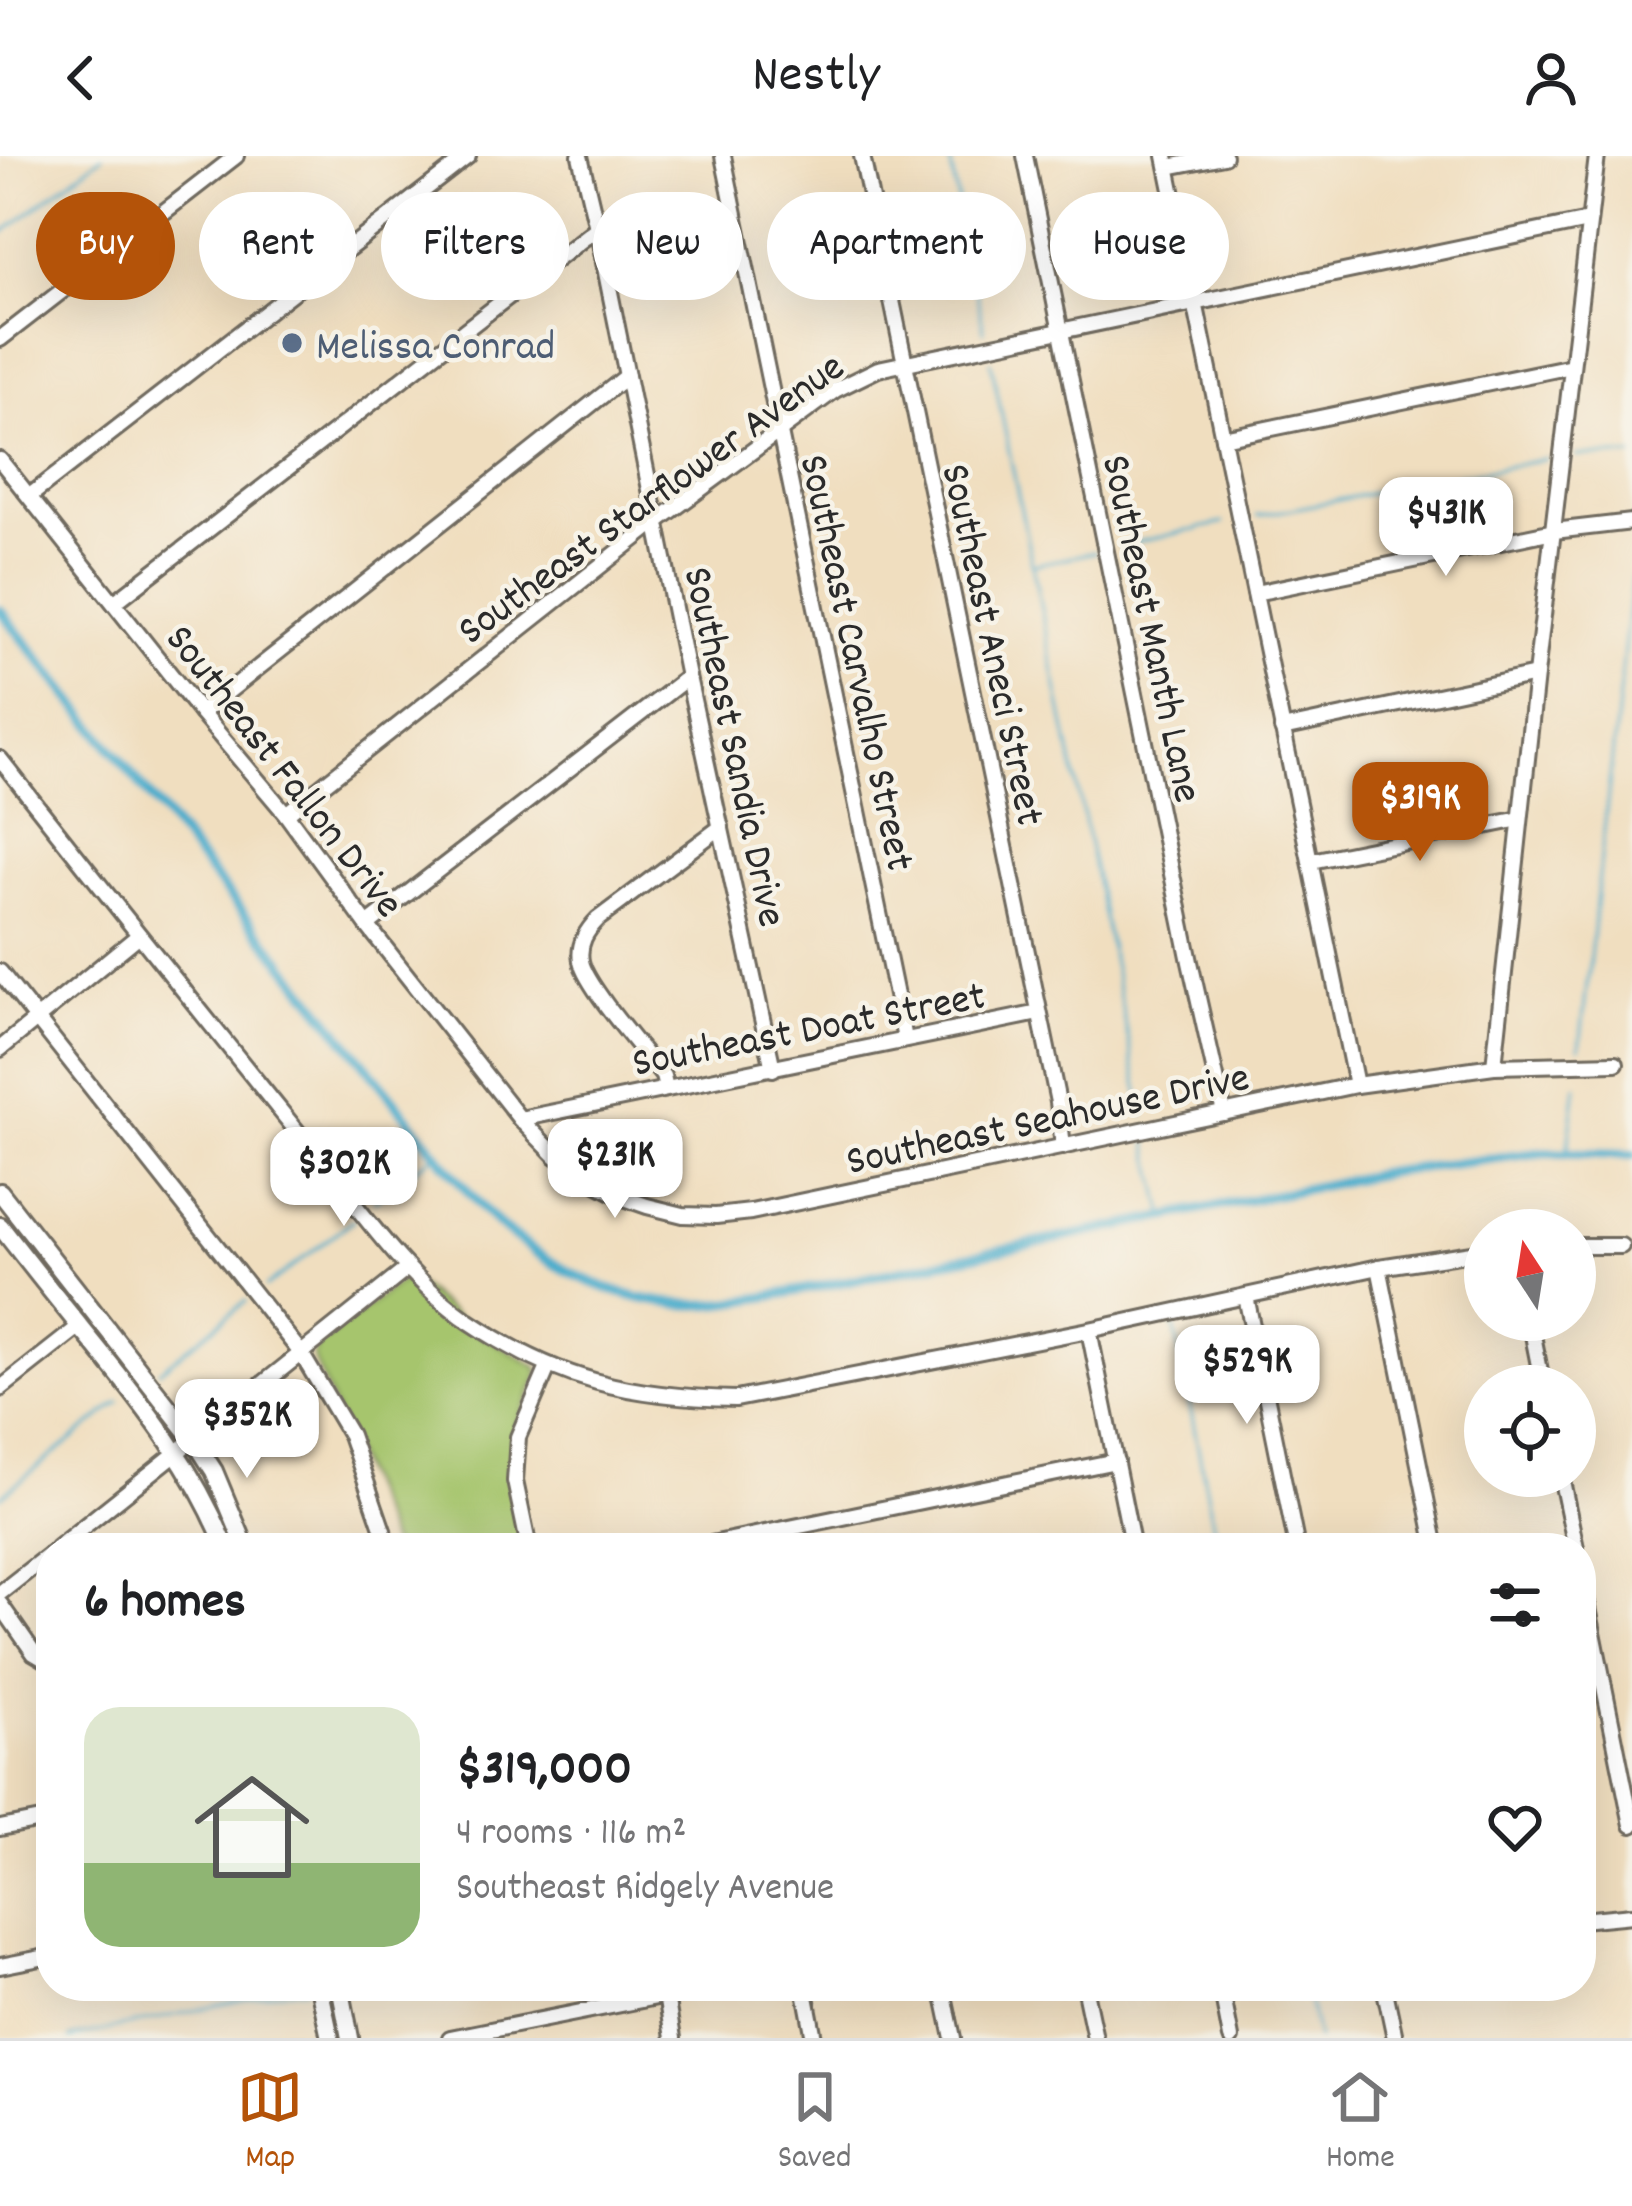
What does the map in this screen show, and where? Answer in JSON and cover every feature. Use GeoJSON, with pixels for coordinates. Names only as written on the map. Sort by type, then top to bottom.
{"type":"FeatureCollection","features":[{"type":"Feature","properties":{"kind":"main road"},"geometry":{"type":"LineString","coordinates":[[0,1192],[188,1445],[220,1533]]}},
{"type":"Feature","properties":{"kind":"main road"},"geometry":{"type":"LineString","coordinates":[[0,1226],[146,1407],[214,1472],[240,1533]]}},
{"type":"Feature","properties":{"kind":"main road"},"geometry":{"type":"LineString","coordinates":[[38,1274],[54,1260]]}},
{"type":"Feature","properties":{"kind":"main road"},"geometry":{"type":"LineString","coordinates":[[322,2001],[330,2038]]}},
{"type":"Feature","properties":{"kind":"main road"},"geometry":{"type":"LineString","coordinates":[[343,2001],[350,2038]]}},
{"type":"Feature","properties":{"kind":"street"},"geometry":{"type":"LineString","coordinates":[[0,339],[236,156]]}},
{"type":"Feature","properties":{"kind":"street"},"geometry":{"type":"LineString","coordinates":[[31,495],[468,156]]}},
{"type":"Feature","properties":{"kind":"street","name":"Southeast Sandia Drive"},"geometry":{"type":"LineString","coordinates":[[580,156],[593,211]]}},
{"type":"Feature","properties":{"kind":"street","name":"Southeast Carvalho Street"},"geometry":{"type":"LineString","coordinates":[[723,156],[905,1039]]}},
{"type":"Feature","properties":{"kind":"street","name":"Southeast Aneci Street"},"geometry":{"type":"LineString","coordinates":[[862,156],[1058,1102],[1063,1147]]}},
{"type":"Feature","properties":{"kind":"street","name":"Southeast Manth Lane"},"geometry":{"type":"LineString","coordinates":[[1025,156],[1224,1113]]}},
{"type":"Feature","properties":{"kind":"street"},"geometry":{"type":"LineString","coordinates":[[1224,156],[1166,162],[1356,1085]]}},
{"type":"Feature","properties":{"kind":"street"},"geometry":{"type":"LineString","coordinates":[[1494,1066],[1597,156]]}},
{"type":"Feature","properties":{"kind":"street","name":"Southeast Starflower Avenue"},"geometry":{"type":"LineString","coordinates":[[286,814],[656,522],[836,390],[878,369],[1588,221]]}},
{"type":"Feature","properties":{"kind":"street"},"geometry":{"type":"LineString","coordinates":[[116,602],[593,231]]}},
{"type":"Feature","properties":{"kind":"street","name":"Southeast Sandia Drive"},"geometry":{"type":"LineString","coordinates":[[612,300],[773,1069]]}},
{"type":"Feature","properties":{"kind":"street"},"geometry":{"type":"LineString","coordinates":[[1223,438],[1572,366]]}},
{"type":"Feature","properties":{"kind":"street"},"geometry":{"type":"LineString","coordinates":[[201,713],[627,376]]}},
{"type":"Feature","properties":{"kind":"street","name":"Southeast Fallon Drive"},"geometry":{"type":"LineString","coordinates":[[0,460],[286,814],[520,1119]]}},
{"type":"Feature","properties":{"kind":"street"},"geometry":{"type":"LineString","coordinates":[[1255,593],[1554,531],[1632,522]]}},
{"type":"Feature","properties":{"kind":"street"},"geometry":{"type":"LineString","coordinates":[[1282,729],[1536,675]]}},
{"type":"Feature","properties":{"kind":"street"},"geometry":{"type":"LineString","coordinates":[[368,925],[688,677]]}},
{"type":"Feature","properties":{"kind":"street"},"geometry":{"type":"LineString","coordinates":[[0,759],[408,1268],[465,1319],[548,1366],[603,1385],[685,1398],[736,1399],[1379,1267],[1464,1254]]}},
{"type":"Feature","properties":{"kind":"street"},"geometry":{"type":"LineString","coordinates":[[1311,861],[1520,819]]}},
{"type":"Feature","properties":{"kind":"street"},"geometry":{"type":"LineString","coordinates":[[666,1088],[663,1076],[587,978],[580,958],[583,939],[591,925],[721,827]]}},
{"type":"Feature","properties":{"kind":"street"},"geometry":{"type":"LineString","coordinates":[[0,1049],[138,936]]}},
{"type":"Feature","properties":{"kind":"street"},"geometry":{"type":"LineString","coordinates":[[0,972],[301,1353],[350,1435],[384,1533]]}},
{"type":"Feature","properties":{"kind":"street","name":"Southeast Doat Street"},"geometry":{"type":"LineString","coordinates":[[520,1119],[1039,1013]]}},
{"type":"Feature","properties":{"kind":"street","name":"Southeast Seahouse Drive"},"geometry":{"type":"LineString","coordinates":[[520,1119],[576,1172],[624,1198],[683,1215],[716,1216],[1356,1085],[1494,1066],[1616,1063]]}},
{"type":"Feature","properties":{"kind":"street"},"geometry":{"type":"LineString","coordinates":[[1596,1246],[1621,1246]]}},
{"type":"Feature","properties":{"kind":"street"},"geometry":{"type":"LineString","coordinates":[[1379,1267],[1433,1533]]}},
{"type":"Feature","properties":{"kind":"street"},"geometry":{"type":"LineString","coordinates":[[77,1533],[408,1268]]}},
{"type":"Feature","properties":{"kind":"street"},"geometry":{"type":"LineString","coordinates":[[1246,1296],[1294,1533]]}},
{"type":"Feature","properties":{"kind":"street"},"geometry":{"type":"LineString","coordinates":[[0,1389],[80,1326]]}},
{"type":"Feature","properties":{"kind":"street"},"geometry":{"type":"LineString","coordinates":[[1090,1330],[1130,1533]]}},
{"type":"Feature","properties":{"kind":"street"},"geometry":{"type":"LineString","coordinates":[[526,1533],[515,1481],[518,1437],[548,1366]]}},
{"type":"Feature","properties":{"kind":"street"},"geometry":{"type":"LineString","coordinates":[[776,1533],[1116,1461]]}},
{"type":"Feature","properties":{"kind":"street"},"geometry":{"type":"LineString","coordinates":[[1566,1497],[1573,1533]]}},
{"type":"Feature","properties":{"kind":"street"},"geometry":{"type":"LineString","coordinates":[[0,1593],[36,1565]]}},
{"type":"Feature","properties":{"kind":"street"},"geometry":{"type":"LineString","coordinates":[[0,1604],[36,1654]]}},
{"type":"Feature","properties":{"kind":"street"},"geometry":{"type":"LineString","coordinates":[[1596,1647],[1632,1825]]}},
{"type":"Feature","properties":{"kind":"street"},"geometry":{"type":"LineString","coordinates":[[0,1828],[36,1821]]}},
{"type":"Feature","properties":{"kind":"street"},"geometry":{"type":"LineString","coordinates":[[1596,1919],[1632,1915]]}},
{"type":"Feature","properties":{"kind":"street"},"geometry":{"type":"LineString","coordinates":[[0,1966],[36,1959]]}},
{"type":"Feature","properties":{"kind":"street"},"geometry":{"type":"LineString","coordinates":[[449,2038],[635,2001]]}},
{"type":"Feature","properties":{"kind":"street"},"geometry":{"type":"LineString","coordinates":[[666,2001],[674,2038]]}},
{"type":"Feature","properties":{"kind":"street"},"geometry":{"type":"LineString","coordinates":[[807,2001],[814,2038]]}},
{"type":"Feature","properties":{"kind":"street"},"geometry":{"type":"LineString","coordinates":[[946,2001],[953,2038]]}},
{"type":"Feature","properties":{"kind":"street"},"geometry":{"type":"LineString","coordinates":[[1087,2001],[1095,2038]]}},
{"type":"Feature","properties":{"kind":"street"},"geometry":{"type":"LineString","coordinates":[[1224,2001],[1232,2038]]}},
{"type":"Feature","properties":{"kind":"street"},"geometry":{"type":"LineString","coordinates":[[1387,2001],[1395,2038]]}},
{"type":"Feature","properties":{"kind":"green space"},"geometry":{"type":"Polygon","coordinates":[[[413,1281],[473,1330],[537,1367],[539,1375],[512,1441],[524,1533],[387,1533],[313,1357],[316,1347],[399,1282],[413,1281]]]}},
{"type":"Feature","properties":{"kind":"waterway"},"geometry":{"type":"LineString","coordinates":[[0,235],[102,156]]}},
{"type":"Feature","properties":{"kind":"waterway"},"geometry":{"type":"LineString","coordinates":[[949,156],[984,331]]}},
{"type":"Feature","properties":{"kind":"waterway"},"geometry":{"type":"LineString","coordinates":[[991,362],[1144,1116]]}},
{"type":"Feature","properties":{"kind":"waterway"},"geometry":{"type":"LineString","coordinates":[[1577,456],[1632,456]]}},
{"type":"Feature","properties":{"kind":"waterway"},"geometry":{"type":"LineString","coordinates":[[1257,516],[1546,459]]}},
{"type":"Feature","properties":{"kind":"waterway"},"geometry":{"type":"LineString","coordinates":[[1119,546],[1223,523]]}},
{"type":"Feature","properties":{"kind":"waterway"},"geometry":{"type":"LineString","coordinates":[[1033,565],[1095,552]]}},
{"type":"Feature","properties":{"kind":"waterway"},"geometry":{"type":"LineString","coordinates":[[1580,1047],[1632,578]]}},
{"type":"Feature","properties":{"kind":"waterway"},"geometry":{"type":"LineString","coordinates":[[0,610],[482,1208],[551,1262],[603,1287],[658,1302],[727,1303],[1389,1172],[1537,1153],[1632,1155]]}},
{"type":"Feature","properties":{"kind":"waterway"},"geometry":{"type":"LineString","coordinates":[[1567,1154],[1576,1086]]}},
{"type":"Feature","properties":{"kind":"waterway"},"geometry":{"type":"LineString","coordinates":[[1148,1142],[1165,1217]]}},
{"type":"Feature","properties":{"kind":"waterway"},"geometry":{"type":"LineString","coordinates":[[375,1200],[436,1153]]}},
{"type":"Feature","properties":{"kind":"waterway"},"geometry":{"type":"LineString","coordinates":[[266,1287],[353,1220]]}},
{"type":"Feature","properties":{"kind":"waterway"},"geometry":{"type":"LineString","coordinates":[[159,1371],[246,1301]]}},
{"type":"Feature","properties":{"kind":"waterway"},"geometry":{"type":"LineString","coordinates":[[1174,1326],[1215,1533]]}},
{"type":"Feature","properties":{"kind":"waterway"},"geometry":{"type":"LineString","coordinates":[[0,1497],[119,1402]]}},
{"type":"Feature","properties":{"kind":"waterway"},"geometry":{"type":"LineString","coordinates":[[70,2038],[238,2001]]}},
{"type":"Feature","properties":{"kind":"waterway"},"geometry":{"type":"LineString","coordinates":[[1309,2001],[1317,2038]]}},
{"type":"Feature","properties":{"kind":"place","name":"Melissa Conrad"},"geometry":{"type":"Point","coordinates":[292,343]}}]}
